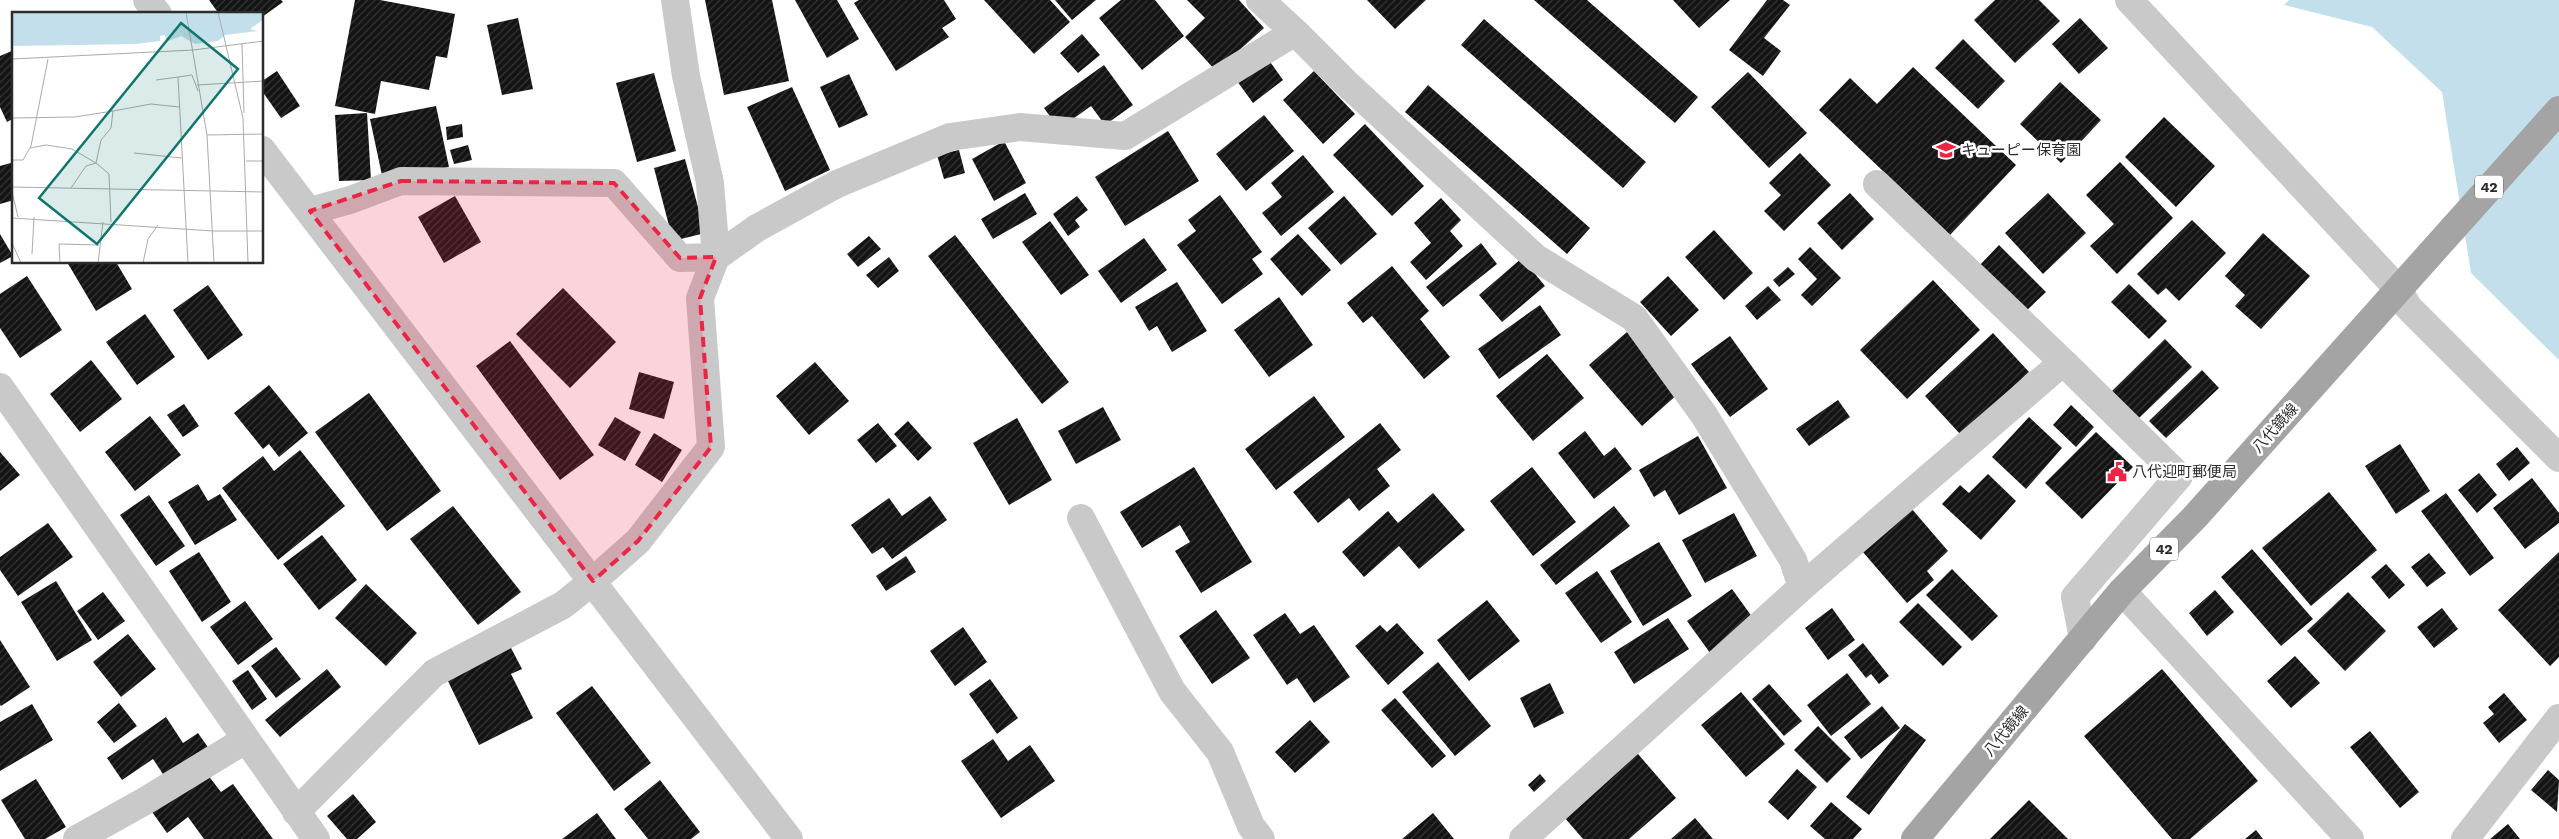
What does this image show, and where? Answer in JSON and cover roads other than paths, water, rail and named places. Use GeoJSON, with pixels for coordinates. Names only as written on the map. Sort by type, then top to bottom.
{"type":"FeatureCollection","features":[{"type":"Feature","properties":{"kind":"main road","name":"八代鏡線"},"geometry":{"type":"LineString","coordinates":[[1915,839],[2122,591],[2194,518],[2559,110]]}},
{"type":"Feature","properties":{"kind":"street"},"geometry":{"type":"LineString","coordinates":[[147,0],[156,12]]}},
{"type":"Feature","properties":{"kind":"street"},"geometry":{"type":"LineString","coordinates":[[296,812],[434,674],[563,605],[593,581],[638,541],[711,447],[700,298],[716,257],[710,183],[686,76],[675,0]]}},
{"type":"Feature","properties":{"kind":"street"},"geometry":{"type":"LineString","coordinates":[[1260,0],[1345,82],[1536,258],[1634,318],[1704,415],[1793,560],[1802,587]]}},
{"type":"Feature","properties":{"kind":"street"},"geometry":{"type":"LineString","coordinates":[[2129,0],[2399,290],[2408,307],[2559,458]]}},
{"type":"Feature","properties":{"kind":"street"},"geometry":{"type":"LineString","coordinates":[[310,212],[350,200],[401,181],[614,183],[680,258],[716,257],[758,228],[837,184],[950,137],[1020,127],[1125,136],[1295,32]]}},
{"type":"Feature","properties":{"kind":"street"},"geometry":{"type":"LineString","coordinates":[[264,153],[789,839]]}},
{"type":"Feature","properties":{"kind":"street"},"geometry":{"type":"LineString","coordinates":[[1877,184],[2179,476],[2075,598],[2083,639]]}},
{"type":"Feature","properties":{"kind":"street"},"geometry":{"type":"LineString","coordinates":[[1523,839],[1802,587],[2063,362]]}},
{"type":"Feature","properties":{"kind":"street"},"geometry":{"type":"LineString","coordinates":[[0,387],[244,740],[316,839]]}},
{"type":"Feature","properties":{"kind":"street"},"geometry":{"type":"LineString","coordinates":[[1081,518],[1172,691],[1220,752],[1251,826],[1261,839]]}},
{"type":"Feature","properties":{"kind":"street"},"geometry":{"type":"LineString","coordinates":[[2122,591],[2350,839]]}},
{"type":"Feature","properties":{"kind":"street"},"geometry":{"type":"LineString","coordinates":[[2465,839],[2559,718]]}},
{"type":"Feature","properties":{"kind":"street"},"geometry":{"type":"LineString","coordinates":[[77,839],[145,801],[244,740]]}},
{"type":"Feature","properties":{"kind":"water"},"geometry":{"type":"Polygon","coordinates":[[[2289,0],[2559,0],[2559,360],[2471,273],[2442,92],[2372,27],[2284,5],[2289,0]]]}},
{"type":"Feature","properties":{"kind":"place","name":"キューピー保育園"},"geometry":{"type":"Point","coordinates":[1946,150]}},
{"type":"Feature","properties":{"kind":"place","name":"八代迎町郵便局"},"geometry":{"type":"Point","coordinates":[2117,472]}}]}
